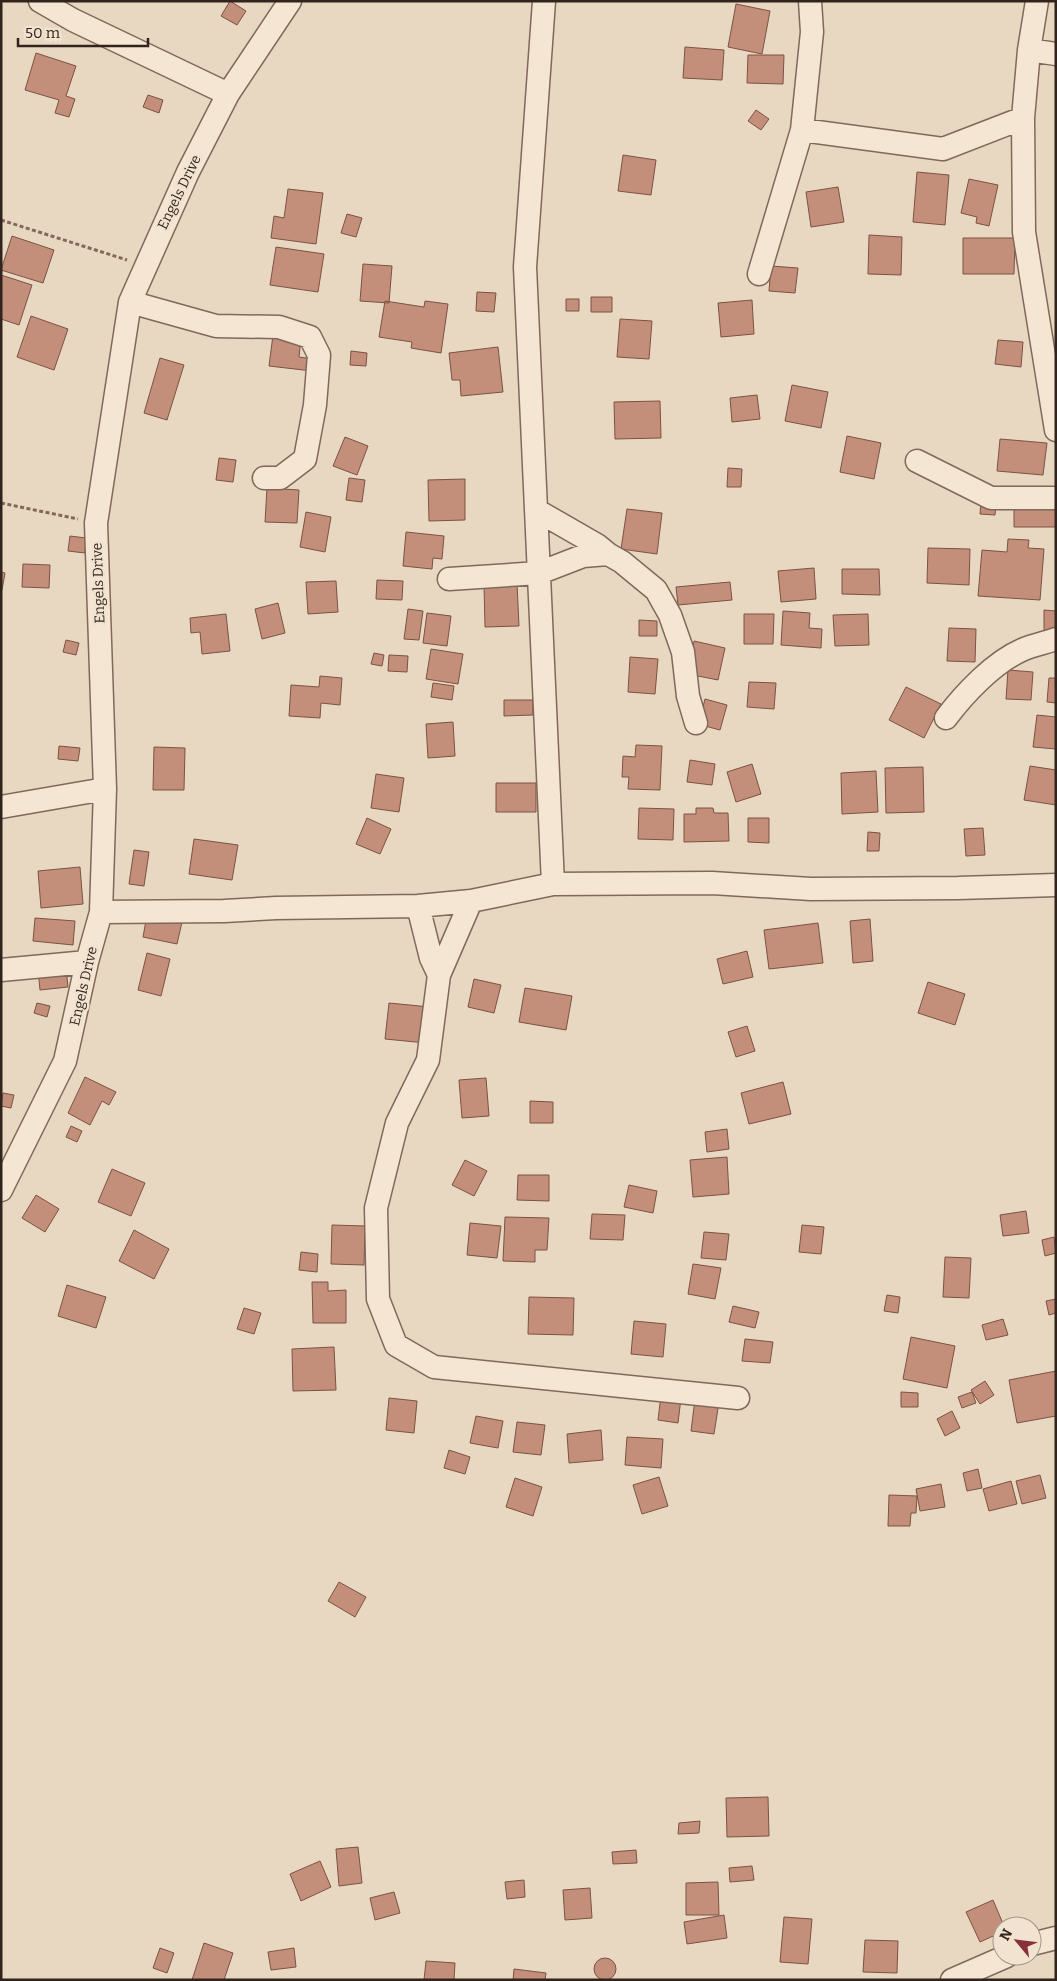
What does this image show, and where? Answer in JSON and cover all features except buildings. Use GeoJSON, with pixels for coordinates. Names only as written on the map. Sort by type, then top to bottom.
{"type":"FeatureCollection","features":[{"type":"Feature","properties":{"kind":"street"},"geometry":{"type":"LineString","coordinates":[[40,1],[73,20],[228,94]]}},
{"type":"Feature","properties":{"kind":"street","name":"Engels Drive"},"geometry":{"type":"LineString","coordinates":[[1,1190],[65,1061],[87,962],[101,912],[105,789],[96,523],[130,302],[144,265],[188,172],[228,94],[290,1]]}},
{"type":"Feature","properties":{"kind":"street"},"geometry":{"type":"LineString","coordinates":[[544,1],[525,267],[553,884]]}},
{"type":"Feature","properties":{"kind":"street"},"geometry":{"type":"LineString","coordinates":[[759,274],[802,130],[812,32],[810,1]]}},
{"type":"Feature","properties":{"kind":"street"},"geometry":{"type":"LineString","coordinates":[[1037,1],[1029,50],[1023,118],[1024,232],[1056,430]]}},
{"type":"Feature","properties":{"kind":"street"},"geometry":{"type":"LineString","coordinates":[[1029,50],[1056,54]]}},
{"type":"Feature","properties":{"kind":"street"},"geometry":{"type":"LineString","coordinates":[[802,130],[943,149],[1023,118]]}},
{"type":"Feature","properties":{"kind":"street"},"geometry":{"type":"LineString","coordinates":[[130,302],[216,326],[279,327],[310,337],[319,355],[315,405],[304,459],[280,478],[264,478]]}},
{"type":"Feature","properties":{"kind":"street"},"geometry":{"type":"LineString","coordinates":[[917,461],[991,498],[1056,498]]}},
{"type":"Feature","properties":{"kind":"street"},"geometry":{"type":"LineString","coordinates":[[536,510],[622,562],[656,590],[670,615],[683,652],[688,696],[696,723]]}},
{"type":"Feature","properties":{"kind":"street"},"geometry":{"type":"LineString","coordinates":[[449,579],[539,573],[583,556],[608,554]]}},
{"type":"Feature","properties":{"kind":"street"},"geometry":{"type":"LineString","coordinates":[[946,718],[954,707],[990,671],[1021,650],[1056,639]]}},
{"type":"Feature","properties":{"kind":"street"},"geometry":{"type":"LineString","coordinates":[[1,807],[105,789]]}},
{"type":"Feature","properties":{"kind":"street"},"geometry":{"type":"LineString","coordinates":[[101,912],[418,906],[472,901],[553,884],[712,883],[811,889],[1056,885]]}},
{"type":"Feature","properties":{"kind":"street"},"geometry":{"type":"LineString","coordinates":[[472,901],[439,975],[428,1060],[397,1123],[376,1208],[378,1299],[396,1345],[434,1367],[738,1398]]}},
{"type":"Feature","properties":{"kind":"street"},"geometry":{"type":"LineString","coordinates":[[418,906],[431,958],[439,975]]}},
{"type":"Feature","properties":{"kind":"street"},"geometry":{"type":"LineString","coordinates":[[1,970],[87,962]]}},
{"type":"Feature","properties":{"kind":"street"},"geometry":{"type":"LineString","coordinates":[[1042,1942],[1056,1938]]}},
{"type":"Feature","properties":{"kind":"street"},"geometry":{"type":"LineString","coordinates":[[952,1980],[992,1963]]}},
{"type":"Feature","properties":{"kind":"path"},"geometry":{"type":"LineString","coordinates":[[1,220],[144,265]]}},
{"type":"Feature","properties":{"kind":"path"},"geometry":{"type":"LineString","coordinates":[[1,503],[96,523]]}}]}
